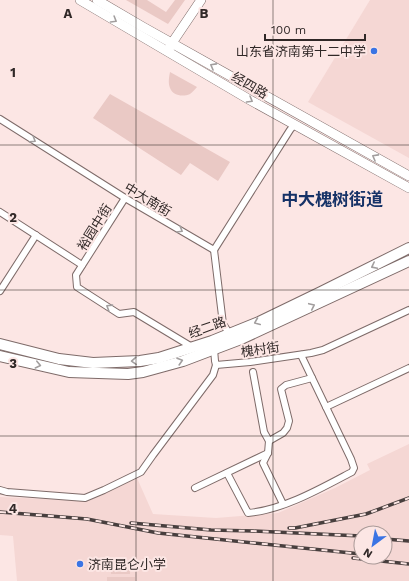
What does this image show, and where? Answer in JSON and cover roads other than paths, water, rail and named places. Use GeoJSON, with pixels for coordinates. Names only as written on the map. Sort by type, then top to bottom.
{"type":"FeatureCollection","features":[{"type":"Feature","properties":{"kind":"main road","name":"经四路"},"geometry":{"type":"LineString","coordinates":[[80,0],[409,176]]}},
{"type":"Feature","properties":{"kind":"main road","name":"经四路"},"geometry":{"type":"LineString","coordinates":[[97,0],[170,48],[294,125],[409,188]]}},
{"type":"Feature","properties":{"kind":"main road"},"geometry":{"type":"LineString","coordinates":[[170,48],[201,0]]}},
{"type":"Feature","properties":{"kind":"main road","name":"经二路"},"geometry":{"type":"LineString","coordinates":[[0,344],[59,359],[93,363],[140,361],[159,358],[259,322],[409,248]]}},
{"type":"Feature","properties":{"kind":"main road","name":"经二路"},"geometry":{"type":"LineString","coordinates":[[0,356],[69,372],[128,374],[143,372],[183,361],[241,339],[409,261]]}},
{"type":"Feature","properties":{"kind":"street","name":"中大南街"},"geometry":{"type":"LineString","coordinates":[[0,120],[125,198],[214,250]]}},
{"type":"Feature","properties":{"kind":"street"},"geometry":{"type":"LineString","coordinates":[[227,334],[227,330],[223,324],[214,250],[294,125]]}},
{"type":"Feature","properties":{"kind":"street","name":"裕园中街"},"geometry":{"type":"LineString","coordinates":[[0,212],[82,265],[125,198]]}},
{"type":"Feature","properties":{"kind":"street"},"geometry":{"type":"LineString","coordinates":[[0,291],[36,235]]}},
{"type":"Feature","properties":{"kind":"street"},"geometry":{"type":"LineString","coordinates":[[82,265],[76,275],[77,287],[119,314],[134,312],[192,347]]}},
{"type":"Feature","properties":{"kind":"street","name":"槐村街"},"geometry":{"type":"LineString","coordinates":[[216,365],[250,362],[323,350],[409,310]]}},
{"type":"Feature","properties":{"kind":"street"},"geometry":{"type":"LineString","coordinates":[[0,490],[7,492],[85,498],[141,472],[213,375],[216,365],[214,361],[214,349]]}},
{"type":"Feature","properties":{"kind":"street"},"geometry":{"type":"LineString","coordinates":[[227,472],[248,513],[261,512],[283,504],[319,489],[352,472],[354,468],[351,459],[301,354]]}},
{"type":"Feature","properties":{"kind":"street"},"geometry":{"type":"LineString","coordinates":[[326,407],[409,368]]}},
{"type":"Feature","properties":{"kind":"street"},"geometry":{"type":"LineString","coordinates":[[253,372],[264,432],[269,441],[268,453],[263,463],[283,504]]}},
{"type":"Feature","properties":{"kind":"street"},"geometry":{"type":"LineString","coordinates":[[269,441],[283,433],[287,428],[289,421],[281,389],[286,385],[312,378]]}},
{"type":"Feature","properties":{"kind":"street"},"geometry":{"type":"LineString","coordinates":[[195,488],[268,453]]}},
{"type":"Feature","properties":{"kind":"railway"},"geometry":{"type":"LineString","coordinates":[[289,528],[366,514],[409,498]]}},
{"type":"Feature","properties":{"kind":"railway"},"geometry":{"type":"LineString","coordinates":[[0,512],[87,519],[158,533],[353,553]]}},
{"type":"Feature","properties":{"kind":"railway"},"geometry":{"type":"LineString","coordinates":[[131,523],[211,530],[353,536]]}},
{"type":"Feature","properties":{"kind":"railway"},"geometry":{"type":"LineString","coordinates":[[393,540],[409,541]]}},
{"type":"Feature","properties":{"kind":"railway"},"geometry":{"type":"LineString","coordinates":[[393,562],[409,564]]}},
{"type":"Feature","properties":{"kind":"place","name":"山东省济南第十二中学"},"geometry":{"type":"Point","coordinates":[374,51]}},
{"type":"Feature","properties":{"kind":"place","name":"济南昆仑小学"},"geometry":{"type":"Point","coordinates":[80,564]}},
{"type":"Feature","properties":{"kind":"district","name":"中大槐树街道"},"geometry":{"type":"Point","coordinates":[332,199]}}]}
